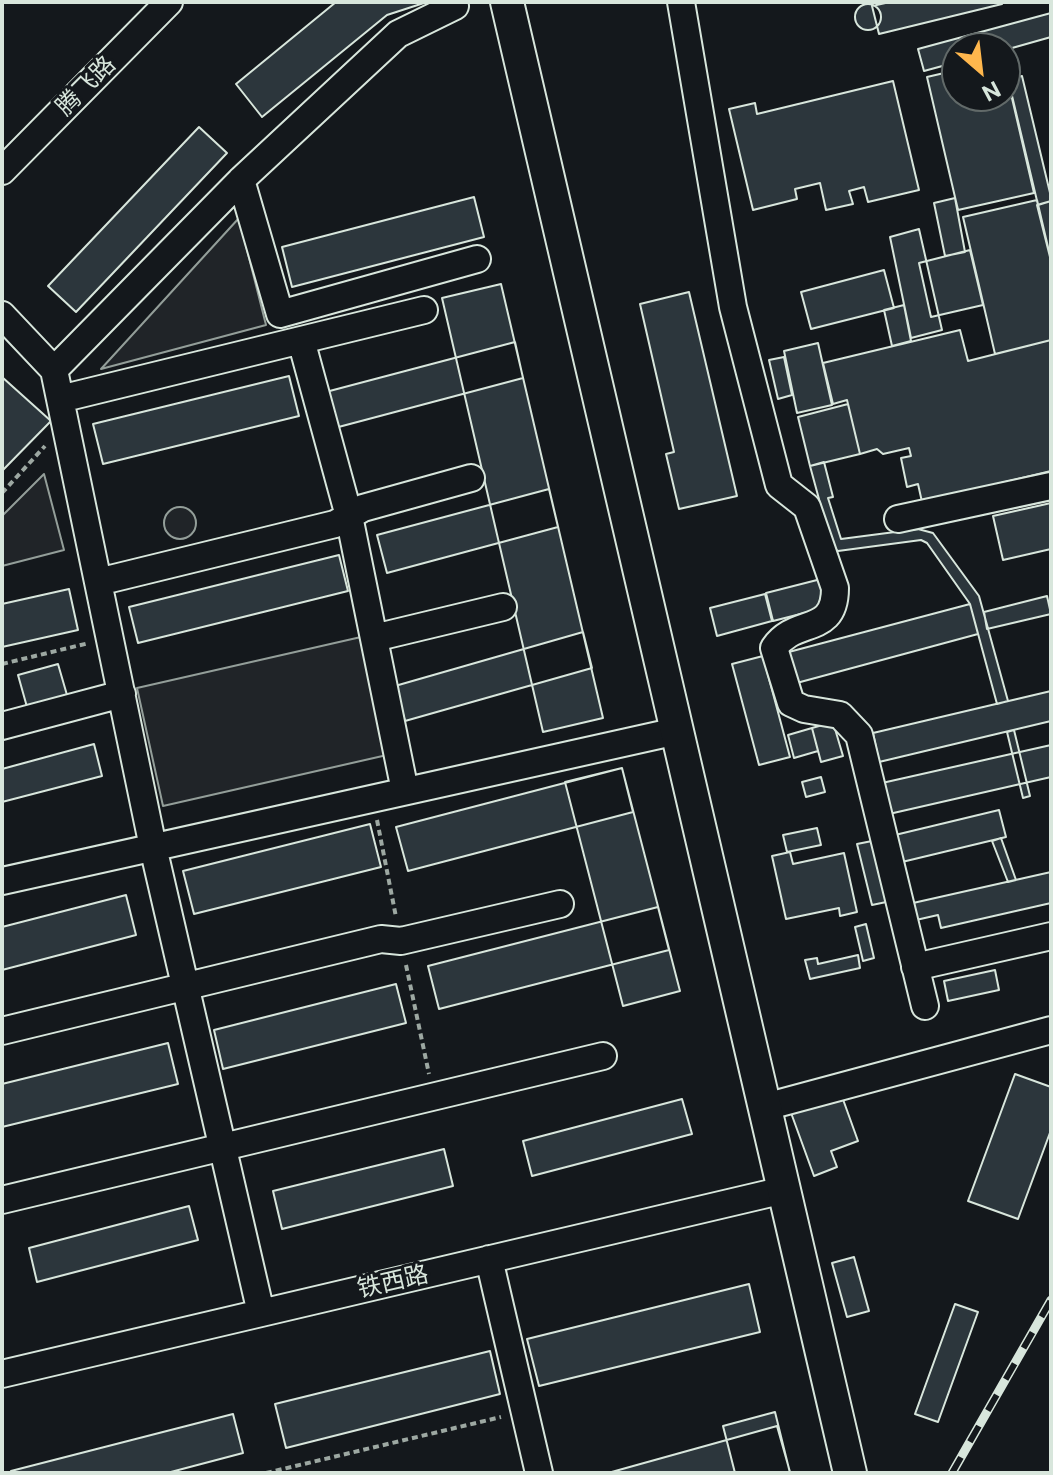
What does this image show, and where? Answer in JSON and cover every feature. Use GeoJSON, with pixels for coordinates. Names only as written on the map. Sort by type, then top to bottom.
{"type":"FeatureCollection","features":[{"type":"Feature","properties":{"kind":"main road"},"geometry":{"type":"LineString","coordinates":[[507,2],[850,1473]]}},
{"type":"Feature","properties":{"kind":"street","name":"腾飞路"},"geometry":{"type":"LineString","coordinates":[[2,171],[169,2]]}},
{"type":"Feature","properties":{"kind":"street"},"geometry":{"type":"LineString","coordinates":[[681,2],[733,307],[779,485],[807,507],[835,588],[835,602],[829,615],[816,623],[783,634],[774,648],[791,703],[804,709],[840,715],[859,735],[925,1006]]}},
{"type":"Feature","properties":{"kind":"street"},"geometry":{"type":"LineString","coordinates":[[54,370],[241,180],[398,34],[455,6]]}},
{"type":"Feature","properties":{"kind":"street"},"geometry":{"type":"LineString","coordinates":[[241,180],[280,314],[477,259]]}},
{"type":"Feature","properties":{"kind":"street"},"geometry":{"type":"LineString","coordinates":[[63,411],[301,340],[424,310]]}},
{"type":"Feature","properties":{"kind":"street"},"geometry":{"type":"LineString","coordinates":[[2,315],[54,370],[153,847],[261,1313]]}},
{"type":"Feature","properties":{"kind":"street"},"geometry":{"type":"LineString","coordinates":[[301,340],[349,516],[405,791]]}},
{"type":"Feature","properties":{"kind":"street"},"geometry":{"type":"LineString","coordinates":[[98,582],[335,524],[363,508],[471,478]]}},
{"type":"Feature","properties":{"kind":"street"},"geometry":{"type":"LineString","coordinates":[[898,519],[1051,486]]}},
{"type":"Feature","properties":{"kind":"street"},"geometry":{"type":"LineString","coordinates":[[374,638],[503,607]]}},
{"type":"Feature","properties":{"kind":"street"},"geometry":{"type":"LineString","coordinates":[[2,726],[122,694]]}},
{"type":"Feature","properties":{"kind":"street"},"geometry":{"type":"LineString","coordinates":[[2,881],[677,731]]}},
{"type":"Feature","properties":{"kind":"street"},"geometry":{"type":"LineString","coordinates":[[2,1031],[381,939],[401,941],[560,904]]}},
{"type":"Feature","properties":{"kind":"street"},"geometry":{"type":"LineString","coordinates":[[915,967],[1051,936]]}},
{"type":"Feature","properties":{"kind":"street"},"geometry":{"type":"LineString","coordinates":[[765,1107],[1051,1030]]}},
{"type":"Feature","properties":{"kind":"street"},"geometry":{"type":"LineString","coordinates":[[2,1200],[603,1056]]}},
{"type":"Feature","properties":{"kind":"street","name":"铁西路"},"geometry":{"type":"LineString","coordinates":[[2,1374],[784,1190]]}},
{"type":"Feature","properties":{"kind":"street"},"geometry":{"type":"LineString","coordinates":[[489,1259],[539,1473]]}},
{"type":"Feature","properties":{"kind":"path"},"geometry":{"type":"LineString","coordinates":[[2,493],[63,411]]}},
{"type":"Feature","properties":{"kind":"path"},"geometry":{"type":"LineString","coordinates":[[2,664],[110,638]]}},
{"type":"Feature","properties":{"kind":"path"},"geometry":{"type":"LineString","coordinates":[[373,798],[434,1097]]}},
{"type":"Feature","properties":{"kind":"path"},"geometry":{"type":"LineString","coordinates":[[266,1473],[524,1411]]}},
{"type":"Feature","properties":{"kind":"shaded area"},"geometry":{"type":"Polygon","coordinates":[[[239,218],[266,325],[101,369],[239,218]]]}},
{"type":"Feature","properties":{"kind":"shaded area"},"geometry":{"type":"Polygon","coordinates":[[[44,474],[64,550],[2,566],[2,516],[44,474]]]}},
{"type":"Feature","properties":{"kind":"shaded area"},"geometry":{"type":"Polygon","coordinates":[[[180,507],[192,511],[196,523],[192,535],[180,539],[168,535],[164,523],[168,511],[180,507]]]}},
{"type":"Feature","properties":{"kind":"shaded area"},"geometry":{"type":"Polygon","coordinates":[[[361,637],[387,755],[163,806],[137,688],[361,637]]]}},
{"type":"Feature","properties":{"kind":"building"},"geometry":{"type":"Polygon","coordinates":[[[336,2],[427,2],[387,15],[262,117],[236,84],[336,2]]]}},
{"type":"Feature","properties":{"kind":"building"},"geometry":{"type":"Polygon","coordinates":[[[890,2],[1002,4],[879,34],[872,6],[890,2]]]}},
{"type":"Feature","properties":{"kind":"building"},"geometry":{"type":"Polygon","coordinates":[[[868,4],[877,8],[881,17],[877,26],[868,30],[859,26],[855,17],[859,8],[868,4]]]}},
{"type":"Feature","properties":{"kind":"building"},"geometry":{"type":"Polygon","coordinates":[[[1051,13],[1051,37],[1021,45],[1021,32],[981,32],[1051,13]]]}},
{"type":"Feature","properties":{"kind":"building"},"geometry":{"type":"Polygon","coordinates":[[[941,43],[941,66],[924,71],[918,49],[941,43]]]}},
{"type":"Feature","properties":{"kind":"building"},"geometry":{"type":"Polygon","coordinates":[[[941,74],[941,112],[1015,112],[1034,193],[958,210],[927,77],[941,74]]]}},
{"type":"Feature","properties":{"kind":"building"},"geometry":{"type":"Polygon","coordinates":[[[1021,76],[1051,197],[1051,201],[1038,205],[1016,112],[1021,112],[1021,76]]]}},
{"type":"Feature","properties":{"kind":"building"},"geometry":{"type":"Polygon","coordinates":[[[893,81],[919,190],[868,202],[864,187],[849,191],[853,204],[826,210],[820,183],[795,189],[797,199],[753,210],[729,109],[755,103],[757,114],[893,81]]]}},
{"type":"Feature","properties":{"kind":"building"},"geometry":{"type":"Polygon","coordinates":[[[199,127],[227,153],[76,312],[48,286],[199,127]]]}},
{"type":"Feature","properties":{"kind":"building"},"geometry":{"type":"Polygon","coordinates":[[[474,197],[484,237],[292,287],[282,247],[474,197]]]}},
{"type":"Feature","properties":{"kind":"building"},"geometry":{"type":"Polygon","coordinates":[[[955,198],[965,252],[945,256],[934,203],[955,198]]]}},
{"type":"Feature","properties":{"kind":"building"},"geometry":{"type":"Polygon","coordinates":[[[1037,200],[1051,260],[1051,340],[995,354],[963,217],[1037,200]]]}},
{"type":"Feature","properties":{"kind":"building"},"geometry":{"type":"Polygon","coordinates":[[[1051,201],[1051,261],[1037,205],[1051,201]]]}},
{"type":"Feature","properties":{"kind":"building"},"geometry":{"type":"Polygon","coordinates":[[[919,229],[942,330],[911,338],[890,237],[919,229]]]}},
{"type":"Feature","properties":{"kind":"building"},"geometry":{"type":"Polygon","coordinates":[[[970,250],[983,305],[931,317],[919,263],[970,250]]]}},
{"type":"Feature","properties":{"kind":"building"},"geometry":{"type":"Polygon","coordinates":[[[884,270],[894,308],[811,329],[801,292],[884,270]]]}},
{"type":"Feature","properties":{"kind":"building"},"geometry":{"type":"Polygon","coordinates":[[[501,284],[603,718],[543,732],[442,298],[501,284]]]}},
{"type":"Feature","properties":{"kind":"building"},"geometry":{"type":"Polygon","coordinates":[[[689,292],[737,496],[679,509],[666,454],[674,452],[640,304],[689,292]]]}},
{"type":"Feature","properties":{"kind":"building"},"geometry":{"type":"Polygon","coordinates":[[[904,305],[911,341],[892,346],[884,310],[904,305]]]}},
{"type":"Feature","properties":{"kind":"building"},"geometry":{"type":"Polygon","coordinates":[[[960,330],[968,361],[1051,340],[1051,471],[922,502],[918,484],[907,487],[901,458],[911,456],[909,448],[883,454],[877,449],[860,454],[847,400],[833,404],[823,363],[960,330]]]}},
{"type":"Feature","properties":{"kind":"building"},"geometry":{"type":"Polygon","coordinates":[[[515,342],[523,378],[331,429],[322,393],[515,342]]]}},
{"type":"Feature","properties":{"kind":"building"},"geometry":{"type":"Polygon","coordinates":[[[818,343],[832,405],[797,413],[784,351],[818,343]]]}},
{"type":"Feature","properties":{"kind":"building"},"geometry":{"type":"Polygon","coordinates":[[[784,357],[792,395],[778,399],[769,360],[784,357]]]}},
{"type":"Feature","properties":{"kind":"building"},"geometry":{"type":"Polygon","coordinates":[[[289,376],[299,416],[103,464],[93,424],[289,376]]]}},
{"type":"Feature","properties":{"kind":"building"},"geometry":{"type":"Polygon","coordinates":[[[2,377],[51,421],[2,471],[2,377]]]}},
{"type":"Feature","properties":{"kind":"building"},"geometry":{"type":"Polygon","coordinates":[[[848,404],[860,454],[810,466],[798,417],[848,404]]]}},
{"type":"Feature","properties":{"kind":"building"},"geometry":{"type":"Polygon","coordinates":[[[824,462],[833,497],[828,498],[841,539],[918,529],[933,533],[979,596],[1008,701],[997,704],[970,604],[927,543],[921,540],[838,551],[832,547],[810,466],[824,462]]]}},
{"type":"Feature","properties":{"kind":"building"},"geometry":{"type":"Polygon","coordinates":[[[549,489],[558,527],[387,573],[377,535],[549,489]]]}},
{"type":"Feature","properties":{"kind":"building"},"geometry":{"type":"Polygon","coordinates":[[[1051,503],[1051,549],[1003,560],[993,516],[1051,503]]]}},
{"type":"Feature","properties":{"kind":"building"},"geometry":{"type":"Polygon","coordinates":[[[339,555],[348,591],[138,643],[129,607],[339,555]]]}},
{"type":"Feature","properties":{"kind":"building"},"geometry":{"type":"Polygon","coordinates":[[[821,579],[828,607],[773,621],[766,593],[821,579]]]}},
{"type":"Feature","properties":{"kind":"building"},"geometry":{"type":"Polygon","coordinates":[[[69,589],[78,630],[2,647],[2,604],[69,589]]]}},
{"type":"Feature","properties":{"kind":"building"},"geometry":{"type":"Polygon","coordinates":[[[765,594],[772,621],[717,636],[710,608],[765,594]]]}},
{"type":"Feature","properties":{"kind":"building"},"geometry":{"type":"Polygon","coordinates":[[[1047,596],[1051,614],[987,629],[984,612],[1047,596]]]}},
{"type":"Feature","properties":{"kind":"building"},"geometry":{"type":"Polygon","coordinates":[[[970,604],[978,634],[793,684],[785,653],[970,604]]]}},
{"type":"Feature","properties":{"kind":"building"},"geometry":{"type":"Polygon","coordinates":[[[583,632],[592,668],[405,721],[395,686],[583,632]]]}},
{"type":"Feature","properties":{"kind":"building"},"geometry":{"type":"Polygon","coordinates":[[[763,656],[790,757],[759,765],[732,664],[763,656]]]}},
{"type":"Feature","properties":{"kind":"building"},"geometry":{"type":"Polygon","coordinates":[[[58,664],[67,695],[27,707],[18,675],[58,664]]]}},
{"type":"Feature","properties":{"kind":"building"},"geometry":{"type":"Polygon","coordinates":[[[1051,691],[1051,721],[879,762],[873,733],[1051,691]]]}},
{"type":"Feature","properties":{"kind":"building"},"geometry":{"type":"Polygon","coordinates":[[[833,722],[843,756],[821,762],[812,728],[833,722]]]}},
{"type":"Feature","properties":{"kind":"building"},"geometry":{"type":"Polygon","coordinates":[[[812,728],[818,751],[794,758],[788,735],[812,728]]]}},
{"type":"Feature","properties":{"kind":"building"},"geometry":{"type":"Polygon","coordinates":[[[1014,730],[1030,796],[1023,798],[1007,732],[1014,730]]]}},
{"type":"Feature","properties":{"kind":"building"},"geometry":{"type":"Polygon","coordinates":[[[94,744],[102,776],[2,802],[2,769],[94,744]]]}},
{"type":"Feature","properties":{"kind":"building"},"geometry":{"type":"Polygon","coordinates":[[[1051,745],[1051,777],[889,814],[882,783],[1051,745]]]}},
{"type":"Feature","properties":{"kind":"building"},"geometry":{"type":"Polygon","coordinates":[[[622,768],[680,991],[623,1006],[565,782],[622,768]]]}},
{"type":"Feature","properties":{"kind":"building"},"geometry":{"type":"Polygon","coordinates":[[[622,768],[633,812],[408,871],[396,827],[622,768]]]}},
{"type":"Feature","properties":{"kind":"building"},"geometry":{"type":"Polygon","coordinates":[[[821,777],[825,792],[806,797],[802,782],[821,777]]]}},
{"type":"Feature","properties":{"kind":"building"},"geometry":{"type":"Polygon","coordinates":[[[999,810],[1006,837],[902,862],[895,835],[999,810]]]}},
{"type":"Feature","properties":{"kind":"building"},"geometry":{"type":"Polygon","coordinates":[[[370,824],[381,867],[194,914],[183,871],[370,824]]]}},
{"type":"Feature","properties":{"kind":"building"},"geometry":{"type":"Polygon","coordinates":[[[817,828],[821,845],[787,852],[783,835],[817,828]]]}},
{"type":"Feature","properties":{"kind":"building"},"geometry":{"type":"Polygon","coordinates":[[[1001,838],[1016,880],[1008,882],[992,841],[1001,838]]]}},
{"type":"Feature","properties":{"kind":"building"},"geometry":{"type":"Polygon","coordinates":[[[877,840],[891,901],[872,905],[857,844],[877,840]]]}},
{"type":"Feature","properties":{"kind":"building"},"geometry":{"type":"Polygon","coordinates":[[[790,852],[793,864],[844,853],[857,912],[840,916],[839,908],[786,919],[772,856],[790,852]]]}},
{"type":"Feature","properties":{"kind":"building"},"geometry":{"type":"Polygon","coordinates":[[[1051,872],[1051,903],[941,928],[938,915],[916,920],[913,903],[1051,872]]]}},
{"type":"Feature","properties":{"kind":"building"},"geometry":{"type":"Polygon","coordinates":[[[126,895],[136,935],[2,970],[2,927],[126,895]]]}},
{"type":"Feature","properties":{"kind":"building"},"geometry":{"type":"Polygon","coordinates":[[[658,907],[669,950],[439,1009],[428,966],[658,907]]]}},
{"type":"Feature","properties":{"kind":"building"},"geometry":{"type":"Polygon","coordinates":[[[866,924],[874,958],[863,961],[855,927],[866,924]]]}},
{"type":"Feature","properties":{"kind":"building"},"geometry":{"type":"Polygon","coordinates":[[[858,955],[860,968],[810,979],[805,960],[817,958],[818,964],[858,955]]]}},
{"type":"Feature","properties":{"kind":"building"},"geometry":{"type":"Polygon","coordinates":[[[995,970],[999,990],[948,1001],[944,981],[995,970]]]}},
{"type":"Feature","properties":{"kind":"building"},"geometry":{"type":"Polygon","coordinates":[[[396,984],[406,1023],[223,1069],[214,1030],[396,984]]]}},
{"type":"Feature","properties":{"kind":"building"},"geometry":{"type":"Polygon","coordinates":[[[168,1043],[178,1084],[2,1127],[2,1084],[168,1043]]]}},
{"type":"Feature","properties":{"kind":"building"},"geometry":{"type":"Polygon","coordinates":[[[1015,1074],[1051,1087],[1051,1130],[1018,1219],[968,1201],[1015,1074]]]}},
{"type":"Feature","properties":{"kind":"building"},"geometry":{"type":"Polygon","coordinates":[[[840,1091],[858,1141],[831,1151],[837,1167],[814,1176],[790,1110],[840,1091]]]}},
{"type":"Feature","properties":{"kind":"building"},"geometry":{"type":"Polygon","coordinates":[[[682,1099],[692,1134],[532,1176],[523,1141],[682,1099]]]}},
{"type":"Feature","properties":{"kind":"building"},"geometry":{"type":"Polygon","coordinates":[[[444,1149],[453,1186],[282,1229],[273,1191],[444,1149]]]}},
{"type":"Feature","properties":{"kind":"building"},"geometry":{"type":"Polygon","coordinates":[[[189,1206],[198,1240],[37,1282],[29,1248],[189,1206]]]}},
{"type":"Feature","properties":{"kind":"building"},"geometry":{"type":"Polygon","coordinates":[[[854,1257],[869,1311],[847,1317],[832,1263],[854,1257]]]}},
{"type":"Feature","properties":{"kind":"building"},"geometry":{"type":"Polygon","coordinates":[[[749,1284],[760,1332],[539,1386],[527,1339],[749,1284]]]}},
{"type":"Feature","properties":{"kind":"building"},"geometry":{"type":"Polygon","coordinates":[[[955,1304],[978,1312],[938,1422],[915,1414],[955,1304]]]}},
{"type":"Feature","properties":{"kind":"building"},"geometry":{"type":"Polygon","coordinates":[[[490,1351],[500,1394],[286,1448],[275,1404],[490,1351]]]}},
{"type":"Feature","properties":{"kind":"building"},"geometry":{"type":"Polygon","coordinates":[[[775,1412],[790,1473],[735,1473],[723,1426],[775,1412]]]}},
{"type":"Feature","properties":{"kind":"building"},"geometry":{"type":"Polygon","coordinates":[[[233,1414],[243,1453],[167,1473],[11,1473],[11,1471],[233,1414]]]}},
{"type":"Feature","properties":{"kind":"building"},"geometry":{"type":"Polygon","coordinates":[[[777,1426],[790,1472],[608,1473],[777,1426]]]}},
{"type":"Feature","properties":{"kind":"railway"},"geometry":{"type":"LineString","coordinates":[[952,1473],[1051,1300]]}}]}
